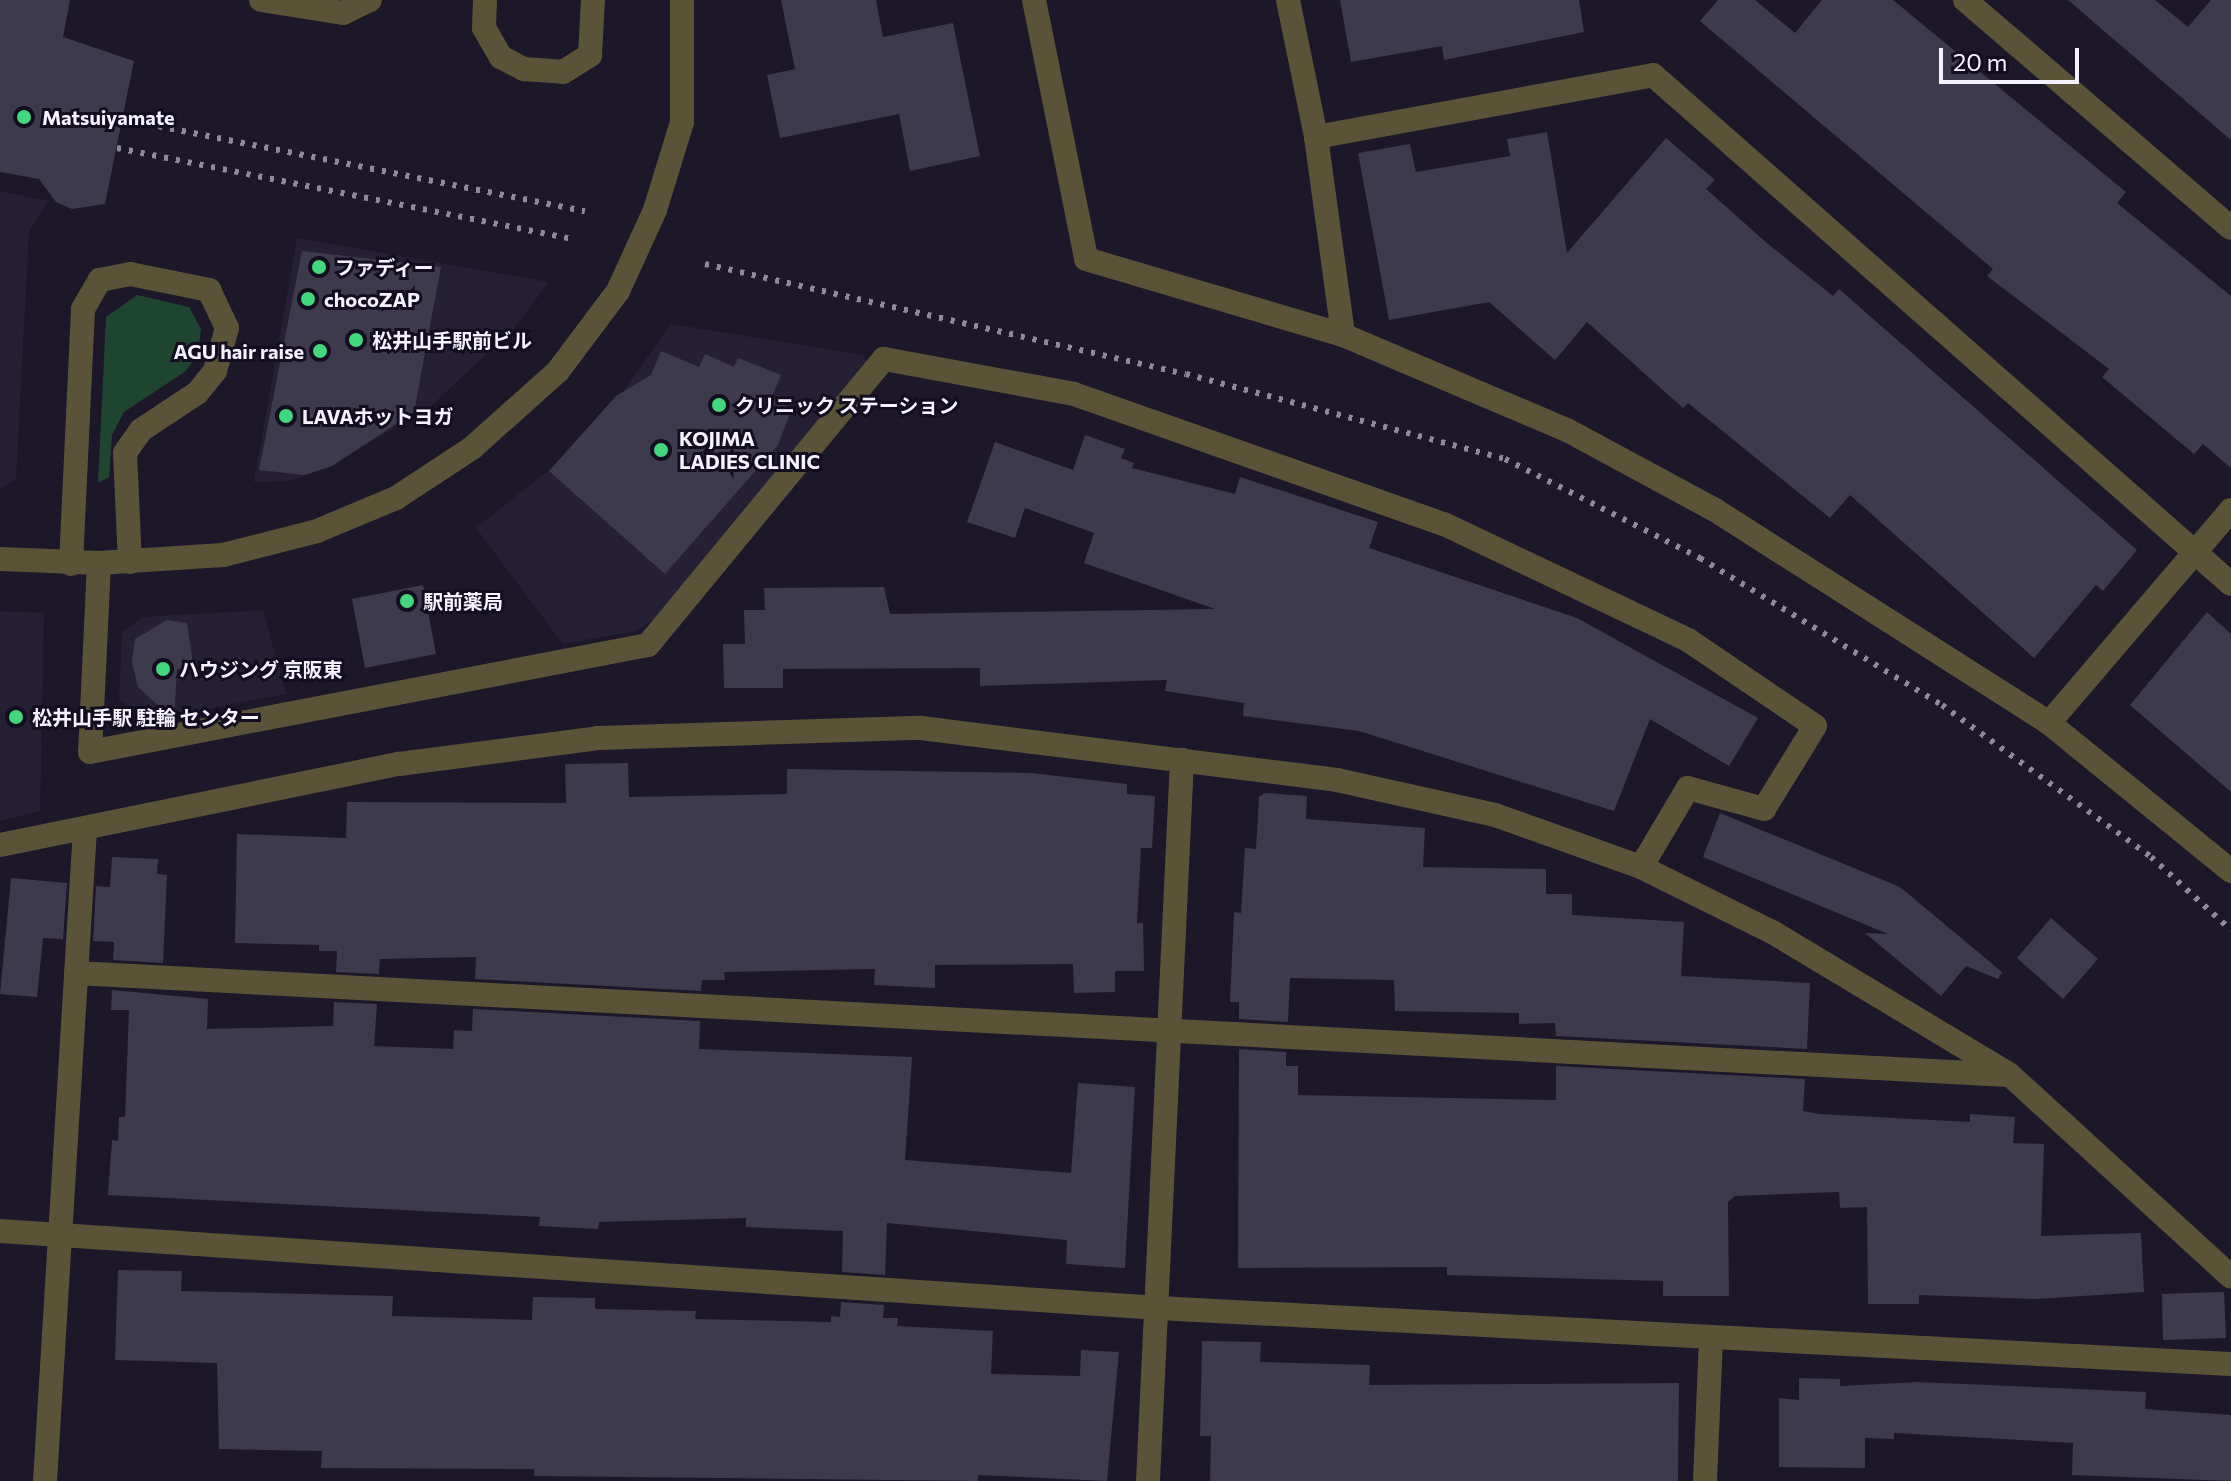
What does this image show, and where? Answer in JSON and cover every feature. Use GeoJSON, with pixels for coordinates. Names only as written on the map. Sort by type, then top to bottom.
{"type":"FeatureCollection","features":[{"type":"Feature","properties":{"kind":"street"},"geometry":{"type":"LineString","coordinates":[[261,0],[343,13],[370,0]]}},
{"type":"Feature","properties":{"kind":"street"},"geometry":{"type":"LineString","coordinates":[[485,0],[484,28],[501,57],[524,69],[563,72],[590,55],[593,0]]}},
{"type":"Feature","properties":{"kind":"street"},"geometry":{"type":"LineString","coordinates":[[0,559],[71,564],[130,562],[270,546],[396,498],[472,448],[558,371],[618,291],[655,210],[682,122],[682,0]]}},
{"type":"Feature","properties":{"kind":"street"},"geometry":{"type":"LineString","coordinates":[[1034,0],[1086,259],[1343,335],[1567,430],[1715,510],[2049,723],[2231,871]]}},
{"type":"Feature","properties":{"kind":"street"},"geometry":{"type":"LineString","coordinates":[[1288,0],[1316,137],[1343,335]]}},
{"type":"Feature","properties":{"kind":"street"},"geometry":{"type":"LineString","coordinates":[[1965,0],[2231,228]]}},
{"type":"Feature","properties":{"kind":"street"},"geometry":{"type":"LineString","coordinates":[[1316,137],[1653,75],[2231,584]]}},
{"type":"Feature","properties":{"kind":"street"},"geometry":{"type":"LineString","coordinates":[[71,564],[83,309],[100,280],[130,274],[209,290],[227,328],[215,371],[197,393],[141,430],[125,453],[130,562]]}},
{"type":"Feature","properties":{"kind":"street"},"geometry":{"type":"LineString","coordinates":[[99,563],[90,752],[648,645],[884,359],[1074,394],[1444,524],[1688,640],[1815,726],[1764,809],[1688,788],[1641,867]]}},
{"type":"Feature","properties":{"kind":"street"},"geometry":{"type":"LineString","coordinates":[[2049,723],[2231,510]]}},
{"type":"Feature","properties":{"kind":"street"},"geometry":{"type":"LineString","coordinates":[[0,845],[399,764],[598,738],[921,728],[1337,780],[1495,815],[1641,867],[1786,940],[2010,1075],[2231,1277]]}},
{"type":"Feature","properties":{"kind":"street"},"geometry":{"type":"LineString","coordinates":[[1148,1481],[1173,1034],[1182,760]]}},
{"type":"Feature","properties":{"kind":"street"},"geometry":{"type":"LineString","coordinates":[[45,1481],[85,828]]}},
{"type":"Feature","properties":{"kind":"street"},"geometry":{"type":"LineString","coordinates":[[76,973],[1173,1034],[2010,1075]]}},
{"type":"Feature","properties":{"kind":"street"},"geometry":{"type":"LineString","coordinates":[[0,1231],[1158,1308],[2231,1364]]}},
{"type":"Feature","properties":{"kind":"street"},"geometry":{"type":"LineString","coordinates":[[1705,1481],[1711,1337]]}},
{"type":"Feature","properties":{"kind":"shaded area"},"geometry":{"type":"Polygon","coordinates":[[[0,191],[48,201],[29,232],[16,478],[0,490],[0,191]]]}},
{"type":"Feature","properties":{"kind":"shaded area","name":"松井山手駅前ビル"},"geometry":{"type":"Polygon","coordinates":[[[297,238],[549,282],[515,327],[431,406],[339,461],[290,481],[254,482],[297,238]]]}},
{"type":"Feature","properties":{"kind":"shaded area"},"geometry":{"type":"Polygon","coordinates":[[[671,324],[864,355],[868,371],[661,614],[636,631],[563,644],[476,528],[569,454],[607,414],[671,324]]]}},
{"type":"Feature","properties":{"kind":"shaded area"},"geometry":{"type":"Polygon","coordinates":[[[263,610],[286,694],[150,720],[119,700],[122,633],[142,617],[263,610]]]}},
{"type":"Feature","properties":{"kind":"shaded area","name":"松井山手駅 駐輪 センター"},"geometry":{"type":"Polygon","coordinates":[[[0,611],[44,613],[40,811],[0,821],[0,611]]]}},
{"type":"Feature","properties":{"kind":"green space"},"geometry":{"type":"Polygon","coordinates":[[[137,295],[189,307],[201,329],[198,353],[186,371],[124,412],[112,435],[109,477],[98,483],[106,317],[137,295]]]}},
{"type":"Feature","properties":{"kind":"building"},"geometry":{"type":"Polygon","coordinates":[[[0,0],[70,0],[63,37],[134,61],[105,204],[72,209],[56,202],[39,179],[0,172],[0,0]]]}},
{"type":"Feature","properties":{"kind":"building"},"geometry":{"type":"Polygon","coordinates":[[[781,0],[876,0],[883,37],[953,23],[980,156],[910,171],[899,114],[780,138],[767,75],[795,69],[781,0]]]}},
{"type":"Feature","properties":{"kind":"building"},"geometry":{"type":"Polygon","coordinates":[[[1340,0],[1579,0],[1584,32],[1444,60],[1442,46],[1351,62],[1340,0]]]}},
{"type":"Feature","properties":{"kind":"building"},"geometry":{"type":"Polygon","coordinates":[[[1718,0],[1755,0],[1795,33],[1822,0],[1893,0],[2126,192],[2117,203],[2231,296],[2231,468],[2203,444],[2194,454],[2102,377],[2109,369],[1987,276],[1993,269],[1700,21],[1718,0]]]}},
{"type":"Feature","properties":{"kind":"building"},"geometry":{"type":"Polygon","coordinates":[[[2068,0],[2155,0],[2188,27],[2211,0],[2231,0],[2231,140],[2068,0]]]}},
{"type":"Feature","properties":{"kind":"building"},"geometry":{"type":"Polygon","coordinates":[[[1547,132],[1567,253],[1666,138],[1715,180],[1706,189],[1768,244],[1833,296],[1839,289],[2137,550],[2103,591],[2096,585],[2034,658],[1850,495],[1830,518],[1688,403],[1683,408],[1587,322],[1555,360],[1489,302],[1389,320],[1358,153],[1410,144],[1416,172],[1510,156],[1507,139],[1547,132]]]}},
{"type":"Feature","properties":{"kind":"building","name":"松井山手駅前ビル"},"geometry":{"type":"Polygon","coordinates":[[[302,251],[441,267],[414,412],[332,466],[305,475],[259,470],[302,251]]]}},
{"type":"Feature","properties":{"kind":"building"},"geometry":{"type":"Polygon","coordinates":[[[661,351],[699,367],[705,354],[734,367],[738,358],[781,375],[771,399],[792,408],[778,445],[665,574],[549,471],[616,396],[651,375],[661,351]]]}},
{"type":"Feature","properties":{"kind":"building"},"geometry":{"type":"Polygon","coordinates":[[[1085,435],[1125,449],[1121,458],[1134,463],[1132,468],[1235,494],[1240,477],[1378,522],[1369,548],[1577,618],[1758,718],[1729,766],[1650,719],[1614,811],[1359,731],[1243,716],[1244,703],[1165,691],[1167,680],[980,686],[980,668],[783,669],[783,688],[724,688],[723,644],[745,644],[744,610],[765,610],[764,588],[884,587],[890,614],[1215,609],[1084,563],[1094,533],[1025,508],[1015,538],[967,522],[995,442],[1073,470],[1085,435]]]}},
{"type":"Feature","properties":{"kind":"building"},"geometry":{"type":"Polygon","coordinates":[[[423,585],[436,654],[365,668],[352,599],[423,585]]]}},
{"type":"Feature","properties":{"kind":"building"},"geometry":{"type":"Polygon","coordinates":[[[2207,612],[2231,634],[2231,792],[2130,705],[2207,612]]]}},
{"type":"Feature","properties":{"kind":"building","name":"ハウジング 京阪東"},"geometry":{"type":"Polygon","coordinates":[[[167,620],[187,623],[194,670],[177,669],[174,720],[138,687],[132,662],[135,639],[167,620]]]}},
{"type":"Feature","properties":{"kind":"building"},"geometry":{"type":"Polygon","coordinates":[[[628,763],[629,797],[787,794],[787,769],[1031,773],[1127,784],[1127,794],[1155,796],[1152,848],[1141,848],[1137,923],[1143,923],[1144,971],[1115,971],[1115,992],[1074,993],[1073,964],[935,965],[935,988],[874,985],[875,969],[724,972],[725,980],[702,980],[701,991],[475,979],[476,957],[380,959],[379,974],[336,972],[337,951],[319,951],[319,945],[235,943],[237,834],[346,838],[347,802],[566,803],[565,764],[628,763]]]}},
{"type":"Feature","properties":{"kind":"building"},"geometry":{"type":"Polygon","coordinates":[[[1265,793],[1307,796],[1306,819],[1425,828],[1423,867],[1546,869],[1546,894],[1572,894],[1572,915],[1684,922],[1681,976],[1810,983],[1807,1049],[1556,1036],[1555,1023],[1519,1024],[1519,1013],[1395,1011],[1394,980],[1290,978],[1288,1022],[1239,1019],[1239,1002],[1230,1002],[1234,912],[1241,913],[1245,848],[1256,849],[1259,797],[1265,793]]]}},
{"type":"Feature","properties":{"kind":"building"},"geometry":{"type":"Polygon","coordinates":[[[1720,813],[1900,887],[2002,972],[1998,979],[1966,966],[1941,996],[1865,933],[1888,934],[1703,857],[1720,813]]]}},
{"type":"Feature","properties":{"kind":"building"},"geometry":{"type":"Polygon","coordinates":[[[112,857],[158,859],[157,874],[167,875],[163,963],[113,960],[114,942],[93,941],[96,886],[110,887],[112,857]]]}},
{"type":"Feature","properties":{"kind":"building"},"geometry":{"type":"Polygon","coordinates":[[[11,878],[67,883],[63,939],[43,938],[37,997],[0,994],[11,878]]]}},
{"type":"Feature","properties":{"kind":"building"},"geometry":{"type":"Polygon","coordinates":[[[2051,918],[2098,959],[2063,999],[2017,958],[2051,918]]]}},
{"type":"Feature","properties":{"kind":"building"},"geometry":{"type":"Polygon","coordinates":[[[112,990],[208,999],[207,1029],[333,1026],[334,1002],[377,1004],[374,1046],[453,1049],[454,1030],[472,1031],[473,1009],[700,1021],[699,1049],[912,1057],[905,1160],[1071,1173],[1078,1083],[1135,1087],[1125,1268],[1066,1264],[1067,1240],[887,1223],[885,1275],[842,1272],[843,1231],[746,1227],[746,1218],[599,1222],[598,1229],[539,1226],[540,1217],[108,1195],[112,1140],[118,1141],[119,1117],[125,1117],[129,1010],[111,1010],[112,990]]]}},
{"type":"Feature","properties":{"kind":"building"},"geometry":{"type":"Polygon","coordinates":[[[1239,1049],[1286,1052],[1286,1066],[1298,1066],[1298,1095],[1556,1100],[1556,1066],[1805,1079],[1803,1111],[1819,1114],[1970,1122],[1970,1114],[2015,1117],[2013,1143],[2044,1144],[2041,1236],[2141,1233],[2144,1292],[2036,1299],[1919,1295],[1919,1304],[1868,1304],[1867,1207],[1840,1208],[1839,1192],[1735,1196],[1728,1202],[1729,1296],[1663,1296],[1663,1281],[1447,1275],[1447,1267],[1238,1268],[1239,1049]]]}},
{"type":"Feature","properties":{"kind":"building"},"geometry":{"type":"Polygon","coordinates":[[[118,1270],[182,1271],[181,1291],[393,1296],[392,1316],[532,1320],[533,1297],[595,1298],[595,1309],[696,1311],[695,1319],[831,1322],[831,1316],[840,1317],[841,1302],[884,1305],[883,1318],[898,1318],[897,1326],[993,1331],[991,1374],[1080,1376],[1081,1350],[1119,1352],[1107,1481],[978,1475],[978,1481],[534,1476],[534,1469],[321,1468],[322,1451],[219,1449],[217,1363],[115,1360],[118,1270]]]}},
{"type":"Feature","properties":{"kind":"building"},"geometry":{"type":"Polygon","coordinates":[[[2224,1292],[2226,1338],[2163,1340],[2162,1294],[2224,1292]]]}},
{"type":"Feature","properties":{"kind":"building"},"geometry":{"type":"Polygon","coordinates":[[[1202,1341],[1261,1342],[1260,1362],[1370,1365],[1369,1385],[1679,1383],[1678,1481],[1210,1481],[1211,1436],[1200,1436],[1202,1341]]]}},
{"type":"Feature","properties":{"kind":"building"},"geometry":{"type":"Polygon","coordinates":[[[1799,1378],[1840,1379],[1840,1386],[1918,1382],[2146,1392],[2145,1409],[2231,1415],[2231,1481],[2072,1475],[2073,1443],[1894,1433],[1894,1439],[1865,1438],[1865,1468],[1779,1467],[1779,1398],[1799,1400],[1799,1378]]]}},
{"type":"Feature","properties":{"kind":"railway"},"geometry":{"type":"LineString","coordinates":[[123,119],[585,211]]}},
{"type":"Feature","properties":{"kind":"railway"},"geometry":{"type":"LineString","coordinates":[[117,148],[573,239]]}},
{"type":"Feature","properties":{"kind":"railway"},"geometry":{"type":"LineString","coordinates":[[705,264],[1186,374],[1505,459],[1700,558],[1942,705],[2151,857],[2231,930]]}},
{"type":"Feature","properties":{"kind":"place","name":"Matsuiyamate"},"geometry":{"type":"Point","coordinates":[24,117]}},
{"type":"Feature","properties":{"kind":"place","name":"ファディー"},"geometry":{"type":"Point","coordinates":[319,267]}},
{"type":"Feature","properties":{"kind":"place","name":"chocoZAP"},"geometry":{"type":"Point","coordinates":[308,299]}},
{"type":"Feature","properties":{"kind":"place","name":"松井山手駅前ビル"},"geometry":{"type":"Point","coordinates":[356,340]}},
{"type":"Feature","properties":{"kind":"place","name":"AGU hair raise"},"geometry":{"type":"Point","coordinates":[320,351]}},
{"type":"Feature","properties":{"kind":"place","name":"クリニック ステーション"},"geometry":{"type":"Point","coordinates":[719,405]}},
{"type":"Feature","properties":{"kind":"place","name":"LAVAホットヨガ"},"geometry":{"type":"Point","coordinates":[286,416]}},
{"type":"Feature","properties":{"kind":"place","name":"KOJIMA LADIES CLINIC"},"geometry":{"type":"Point","coordinates":[661,450]}},
{"type":"Feature","properties":{"kind":"place","name":"駅前薬局"},"geometry":{"type":"Point","coordinates":[407,601]}},
{"type":"Feature","properties":{"kind":"place","name":"ハウジング 京阪東"},"geometry":{"type":"Point","coordinates":[163,669]}},
{"type":"Feature","properties":{"kind":"place","name":"松井山手駅 駐輪 センター"},"geometry":{"type":"Point","coordinates":[16,717]}}]}
